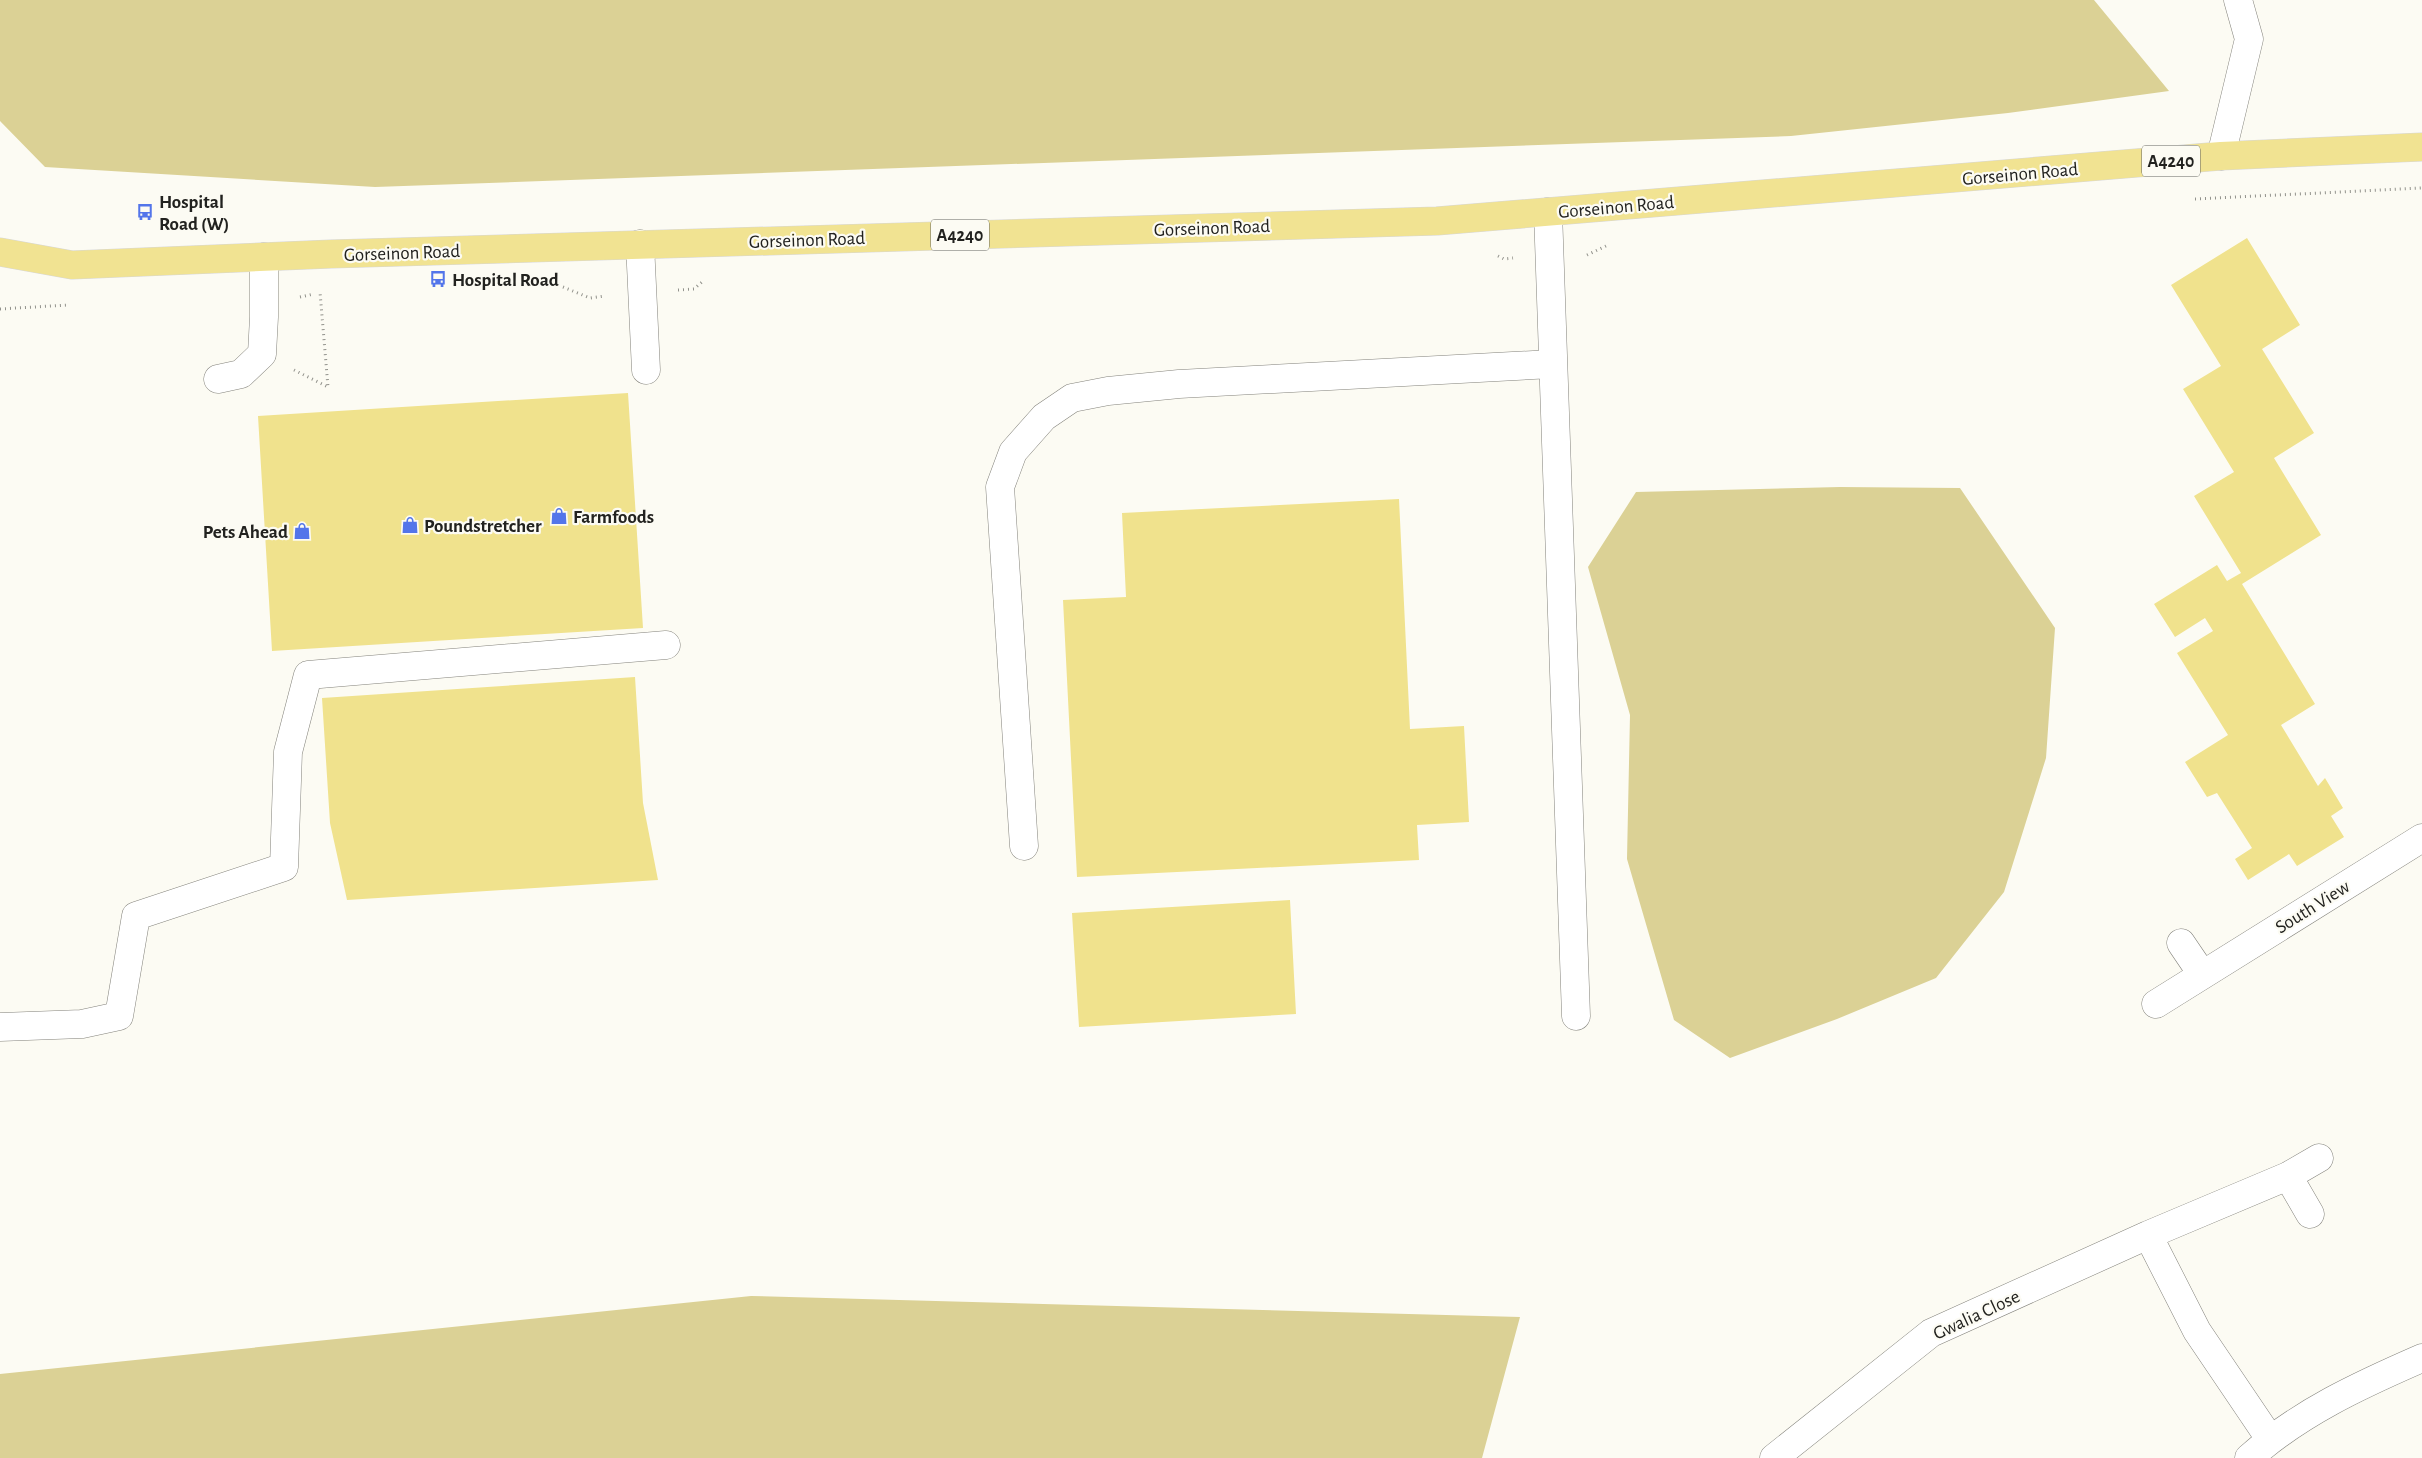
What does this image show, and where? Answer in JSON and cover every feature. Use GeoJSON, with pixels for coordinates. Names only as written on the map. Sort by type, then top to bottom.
{"type":"FeatureCollection","features":[{"type":"Feature","properties":{"kind":"main road","name":"Gorseinon Road"},"geometry":{"type":"LineString","coordinates":[[0,252],[72,265],[640,244],[1436,221],[2221,156],[2422,147]]}},
{"type":"Feature","properties":{"kind":"street"},"geometry":{"type":"LineString","coordinates":[[2221,156],[2249,39],[2238,0]]}},
{"type":"Feature","properties":{"kind":"street"},"geometry":{"type":"LineString","coordinates":[[1548,212],[1576,1016]]}},
{"type":"Feature","properties":{"kind":"street"},"geometry":{"type":"LineString","coordinates":[[640,244],[646,370]]}},
{"type":"Feature","properties":{"kind":"street"},"geometry":{"type":"LineString","coordinates":[[218,379],[242,374],[262,354],[264,257]]}},
{"type":"Feature","properties":{"kind":"street"},"geometry":{"type":"LineString","coordinates":[[1024,846],[1000,487],[1013,452],[1044,417],[1072,398],[1108,390],[1189,383],[1552,364]]}},
{"type":"Feature","properties":{"kind":"street"},"geometry":{"type":"LineString","coordinates":[[0,1028],[82,1024],[119,1016],[136,916],[284,867],[288,752],[308,675],[666,645]]}},
{"type":"Feature","properties":{"kind":"street","name":"South View"},"geometry":{"type":"LineString","coordinates":[[2156,1004],[2422,838]]}},
{"type":"Feature","properties":{"kind":"street"},"geometry":{"type":"LineString","coordinates":[[2181,944],[2202,974]]}},
{"type":"Feature","properties":{"kind":"street","name":"Gwalia Close"},"geometry":{"type":"LineString","coordinates":[[1774,1458],[1931,1333],[2148,1235],[2288,1176],[2319,1158]]}},
{"type":"Feature","properties":{"kind":"street"},"geometry":{"type":"LineString","coordinates":[[2288,1176],[2310,1214]]}},
{"type":"Feature","properties":{"kind":"street"},"geometry":{"type":"LineString","coordinates":[[2148,1235],[2197,1331],[2270,1438]]}},
{"type":"Feature","properties":{"kind":"street"},"geometry":{"type":"LineString","coordinates":[[2249,1458],[2270,1438],[2324,1404],[2418,1364]]}},
{"type":"Feature","properties":{"kind":"path"},"geometry":{"type":"LineString","coordinates":[[262,354],[328,387],[317,255]]}},
{"type":"Feature","properties":{"kind":"shaded area"},"geometry":{"type":"Polygon","coordinates":[[[0,0],[2094,0],[2169,91],[2008,113],[1791,136],[375,187],[45,167],[0,121],[0,0]]]}},
{"type":"Feature","properties":{"kind":"shaded area"},"geometry":{"type":"Polygon","coordinates":[[[1840,487],[1960,488],[2055,628],[2046,758],[2004,892],[1936,978],[1837,1019],[1730,1058],[1674,1020],[1627,859],[1630,715],[1588,567],[1636,492],[1840,487]]]}},
{"type":"Feature","properties":{"kind":"shaded area"},"geometry":{"type":"Polygon","coordinates":[[[751,1296],[1520,1317],[1482,1458],[0,1458],[0,1374],[751,1296]]]}},
{"type":"Feature","properties":{"kind":"building"},"geometry":{"type":"Polygon","coordinates":[[[2247,238],[2300,325],[2262,349],[2314,433],[2274,458],[2321,535],[2242,584],[2315,704],[2281,725],[2318,786],[2325,778],[2343,808],[2331,816],[2344,837],[2297,866],[2289,854],[2248,880],[2235,859],[2252,848],[2217,793],[2207,797],[2185,762],[2228,735],[2177,653],[2213,631],[2205,618],[2175,637],[2154,604],[2217,565],[2227,581],[2241,573],[2194,496],[2234,472],[2183,389],[2221,366],[2171,285],[2247,238]]]}},
{"type":"Feature","properties":{"kind":"building"},"geometry":{"type":"Polygon","coordinates":[[[628,393],[643,628],[272,651],[258,416],[628,393]]]}},
{"type":"Feature","properties":{"kind":"building"},"geometry":{"type":"Polygon","coordinates":[[[1399,499],[1410,729],[1464,726],[1469,822],[1417,825],[1419,860],[1077,877],[1063,600],[1126,597],[1122,513],[1399,499]]]}},
{"type":"Feature","properties":{"kind":"building"},"geometry":{"type":"Polygon","coordinates":[[[635,677],[643,803],[658,880],[347,900],[330,823],[322,698],[635,677]]]}},
{"type":"Feature","properties":{"kind":"building"},"geometry":{"type":"Polygon","coordinates":[[[1290,900],[1296,1014],[1079,1027],[1072,913],[1290,900]]]}},
{"type":"Feature","properties":{"kind":"place","name":"Hospital Road (W)"},"geometry":{"type":"Point","coordinates":[145,212]}},
{"type":"Feature","properties":{"kind":"place","name":"Hospital Road"},"geometry":{"type":"Point","coordinates":[438,279]}},
{"type":"Feature","properties":{"kind":"place","name":"Farmfoods"},"geometry":{"type":"Point","coordinates":[559,516]}},
{"type":"Feature","properties":{"kind":"place","name":"Poundstretcher"},"geometry":{"type":"Point","coordinates":[410,525]}},
{"type":"Feature","properties":{"kind":"place","name":"Pets Ahead"},"geometry":{"type":"Point","coordinates":[302,531]}}]}
